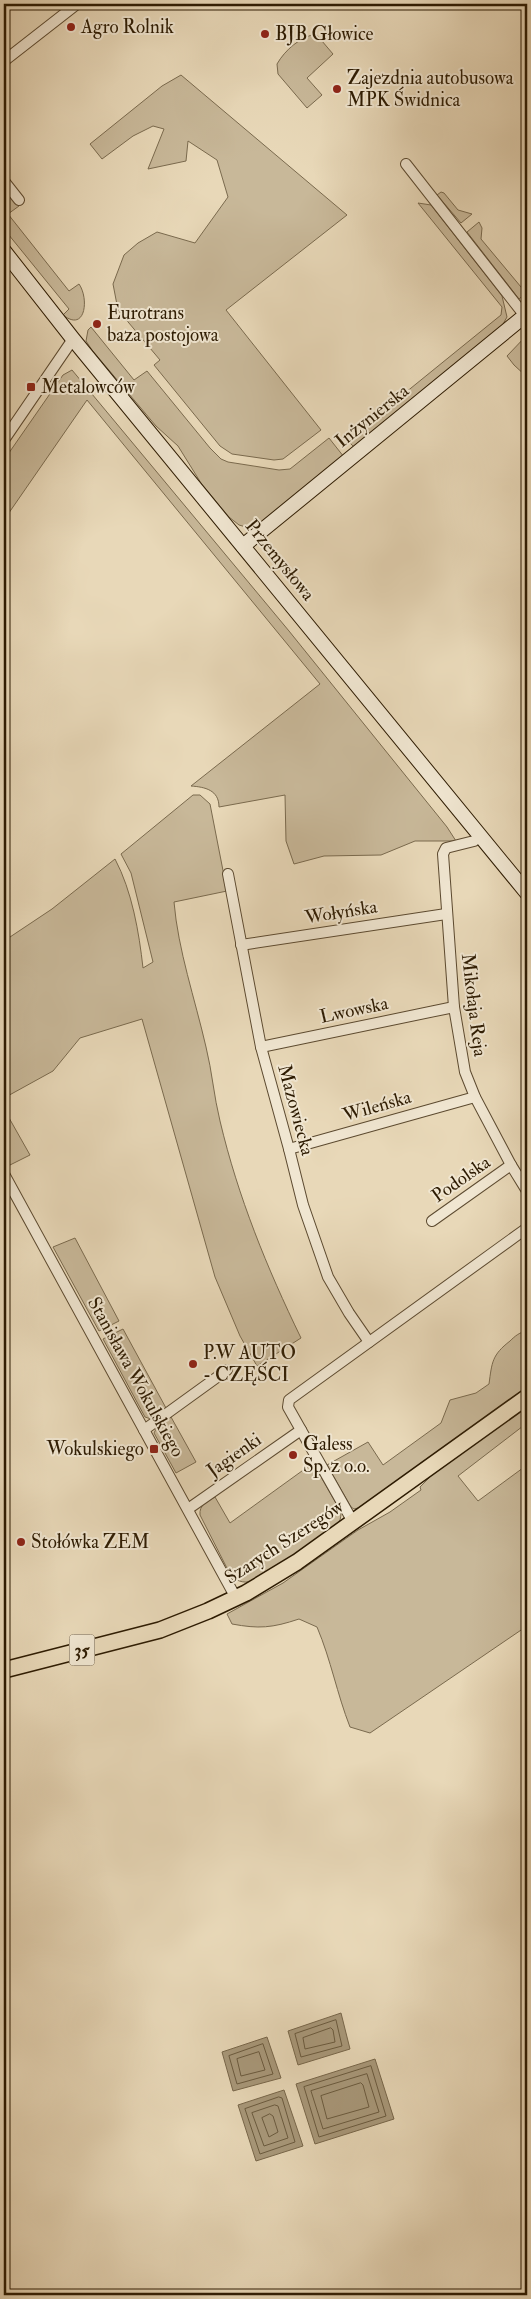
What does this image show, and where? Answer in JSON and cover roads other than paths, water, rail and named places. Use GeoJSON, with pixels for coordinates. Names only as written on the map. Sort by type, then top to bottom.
{"type":"FeatureCollection","features":[{"type":"Feature","properties":{"kind":"main road","name":"Przemysłowa"},"geometry":{"type":"LineString","coordinates":[[4,251],[73,339],[527,893]]}},
{"type":"Feature","properties":{"kind":"main road","name":"Inżynierska"},"geometry":{"type":"LineString","coordinates":[[244,546],[526,315]]}},
{"type":"Feature","properties":{"kind":"main road","name":"Szarych Szeregów"},"geometry":{"type":"LineString","coordinates":[[4,1670],[160,1630],[236,1598],[291,1566],[527,1396]]}},
{"type":"Feature","properties":{"kind":"street"},"geometry":{"type":"LineString","coordinates":[[4,61],[77,4]]}},
{"type":"Feature","properties":{"kind":"street","name":"Inżynierska"},"geometry":{"type":"LineString","coordinates":[[406,164],[526,315]]}},
{"type":"Feature","properties":{"kind":"street"},"geometry":{"type":"LineString","coordinates":[[4,181],[19,200]]}},
{"type":"Feature","properties":{"kind":"street"},"geometry":{"type":"LineString","coordinates":[[4,440],[73,339]]}},
{"type":"Feature","properties":{"kind":"street","name":"Mikołaja Reja"},"geometry":{"type":"LineString","coordinates":[[481,836],[474,841],[446,848],[443,854],[454,1006],[465,1072],[475,1097],[527,1191]]}},
{"type":"Feature","properties":{"kind":"street","name":"Mazowiecka"},"geometry":{"type":"LineString","coordinates":[[228,874],[260,1047],[303,1206],[328,1277],[369,1342]]}},
{"type":"Feature","properties":{"kind":"street","name":"Wołyńska"},"geometry":{"type":"LineString","coordinates":[[241,945],[446,914]]}},
{"type":"Feature","properties":{"kind":"street","name":"Lwowska"},"geometry":{"type":"LineString","coordinates":[[260,1047],[454,1006]]}},
{"type":"Feature","properties":{"kind":"street","name":"Wileńska"},"geometry":{"type":"LineString","coordinates":[[289,1149],[475,1097]]}},
{"type":"Feature","properties":{"kind":"street","name":"Podolska"},"geometry":{"type":"LineString","coordinates":[[432,1221],[511,1165]]}},
{"type":"Feature","properties":{"kind":"street","name":"Stanisława Wokulskiego"},"geometry":{"type":"LineString","coordinates":[[4,1174],[236,1598]]}},
{"type":"Feature","properties":{"kind":"street"},"geometry":{"type":"LineString","coordinates":[[353,1522],[288,1407],[289,1400],[527,1228]]}},
{"type":"Feature","properties":{"kind":"street"},"geometry":{"type":"LineString","coordinates":[[144,1430],[227,1370]]}},
{"type":"Feature","properties":{"kind":"street","name":"Jagienki"},"geometry":{"type":"LineString","coordinates":[[188,1509],[301,1430]]}},
{"type":"Feature","properties":{"kind":"water"},"geometry":{"type":"Polygon","coordinates":[[[341,2013],[350,2049],[298,2065],[288,2031],[341,2013]]]}},
{"type":"Feature","properties":{"kind":"water"},"geometry":{"type":"Polygon","coordinates":[[[267,2037],[281,2078],[233,2091],[222,2052],[267,2037]]]}},
{"type":"Feature","properties":{"kind":"water"},"geometry":{"type":"Polygon","coordinates":[[[375,2059],[394,2119],[315,2144],[296,2084],[375,2059]]]}},
{"type":"Feature","properties":{"kind":"water"},"geometry":{"type":"Polygon","coordinates":[[[284,2090],[303,2146],[256,2161],[238,2105],[284,2090]]]}},
{"type":"Feature","properties":{"kind":"place","name":"Agro Rolnik"},"geometry":{"type":"Point","coordinates":[71,27]}},
{"type":"Feature","properties":{"kind":"place","name":"BJB Głowice"},"geometry":{"type":"Point","coordinates":[265,34]}},
{"type":"Feature","properties":{"kind":"place","name":"Zajezdnia autobusowa MPK Świdnica"},"geometry":{"type":"Point","coordinates":[337,89]}},
{"type":"Feature","properties":{"kind":"place","name":"Eurotrans baza postojowa"},"geometry":{"type":"Point","coordinates":[97,324]}},
{"type":"Feature","properties":{"kind":"place","name":"Metalowców"},"geometry":{"type":"Point","coordinates":[31,387]}},
{"type":"Feature","properties":{"kind":"place","name":"P.W AUTO - CZĘŚCI"},"geometry":{"type":"Point","coordinates":[193,1364]}},
{"type":"Feature","properties":{"kind":"place","name":"Wokulskiego"},"geometry":{"type":"Point","coordinates":[154,1449]}},
{"type":"Feature","properties":{"kind":"place","name":"Galess Sp. z o.o."},"geometry":{"type":"Point","coordinates":[293,1455]}},
{"type":"Feature","properties":{"kind":"place","name":"Stołówka ZEM"},"geometry":{"type":"Point","coordinates":[21,1542]}}]}
